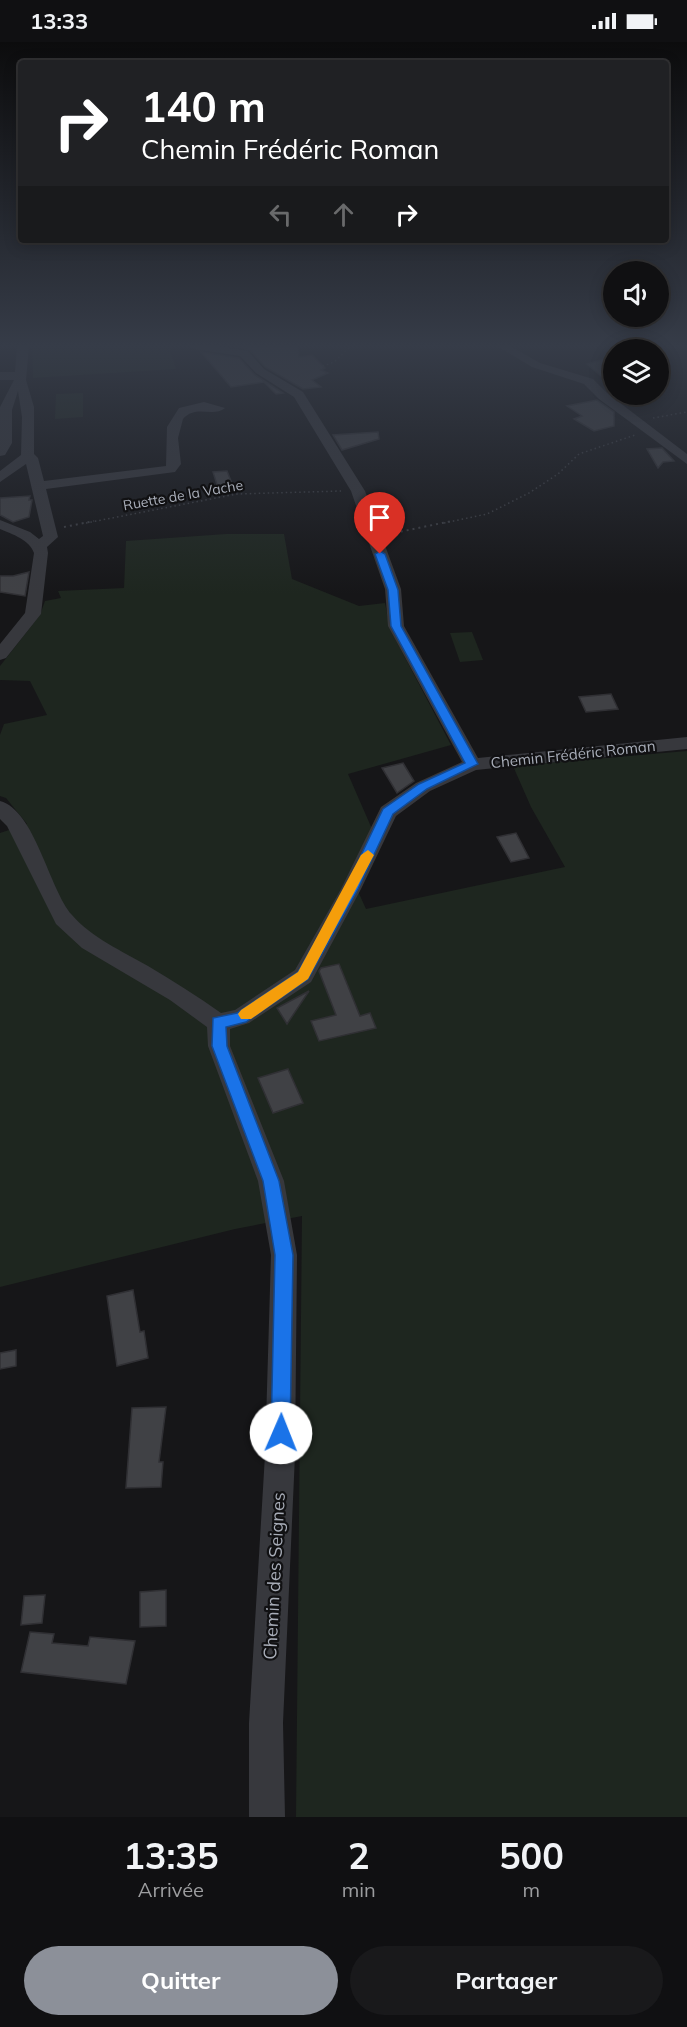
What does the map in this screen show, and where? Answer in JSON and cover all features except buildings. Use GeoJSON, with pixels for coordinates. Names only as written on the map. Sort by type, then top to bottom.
{"type":"FeatureCollection","features":[{"type":"Feature","properties":{"kind":"street"},"geometry":{"type":"LineString","coordinates":[[0,452],[6,443],[4,429]]}},
{"type":"Feature","properties":{"kind":"street"},"geometry":{"type":"LineString","coordinates":[[0,478],[27,456],[28,429]]}},
{"type":"Feature","properties":{"kind":"street"},"geometry":{"type":"LineString","coordinates":[[38,486],[171,469],[174,464],[170,437],[174,429]]}},
{"type":"Feature","properties":{"kind":"street"},"geometry":{"type":"LineString","coordinates":[[320,429],[358,491],[393,590],[396,626],[472,764]]}},
{"type":"Feature","properties":{"kind":"street"},"geometry":{"type":"LineString","coordinates":[[645,429],[687,459]]}},
{"type":"Feature","properties":{"kind":"street"},"geometry":{"type":"LineString","coordinates":[[27,456],[31,458],[51,537],[39,546]]}},
{"type":"Feature","properties":{"kind":"street"},"geometry":{"type":"LineString","coordinates":[[0,524],[25,535],[39,546],[41,553],[33,614],[0,655]]}},
{"type":"Feature","properties":{"kind":"street","name":"Chemin Frédéric Roman"},"geometry":{"type":"LineString","coordinates":[[218,1023],[241,1017],[303,976],[351,889],[388,812],[423,787],[472,764],[687,743]]}},
{"type":"Feature","properties":{"kind":"street"},"geometry":{"type":"LineString","coordinates":[[0,807],[15,823],[63,919],[90,942],[178,994],[218,1023]]}},
{"type":"Feature","properties":{"kind":"street","name":"Chemin des Seignes"},"geometry":{"type":"LineString","coordinates":[[218,1023],[219,1046],[271,1181],[284,1255],[280,1455],[266,1723],[267,1817]]}},
{"type":"Feature","properties":{"kind":"path"},"geometry":{"type":"LineString","coordinates":[[373,536],[487,514],[528,493],[558,474],[579,454],[648,431]]}},
{"type":"Feature","properties":{"kind":"path","name":"Ruette de la Vache"},"geometry":{"type":"LineString","coordinates":[[49,529],[152,512],[197,500],[237,494],[358,491]]}},
{"type":"Feature","properties":{"kind":"shaded area"},"geometry":{"type":"Polygon","coordinates":[[[226,534],[284,534],[292,579],[359,606],[385,603],[390,629],[451,745],[348,774],[372,829],[352,878],[366,909],[565,867],[531,807],[513,766],[687,751],[687,1817],[296,1817],[302,1216],[235,1229],[0,1287],[0,833],[27,824],[6,798],[0,796],[0,735],[4,724],[47,715],[30,681],[0,680],[0,666],[40,615],[45,601],[61,598],[58,591],[124,588],[126,541],[226,534]]]}},
{"type":"Feature","properties":{"kind":"shaded area"},"geometry":{"type":"Polygon","coordinates":[[[472,632],[483,660],[460,662],[450,633],[472,632]]]}},
{"type":"Feature","properties":{"kind":"slow traffic"},"geometry":{"type":"LineString","coordinates":[[246,1014],[303,976],[368,855]]}},
{"type":"Feature","properties":{"kind":"route"},"geometry":{"type":"LineString","coordinates":[[281,1433],[284,1255],[271,1181],[219,1046],[218,1023],[241,1017],[303,976],[351,889],[388,812],[423,787],[472,764],[396,626],[393,590],[380,554]]}}]}
